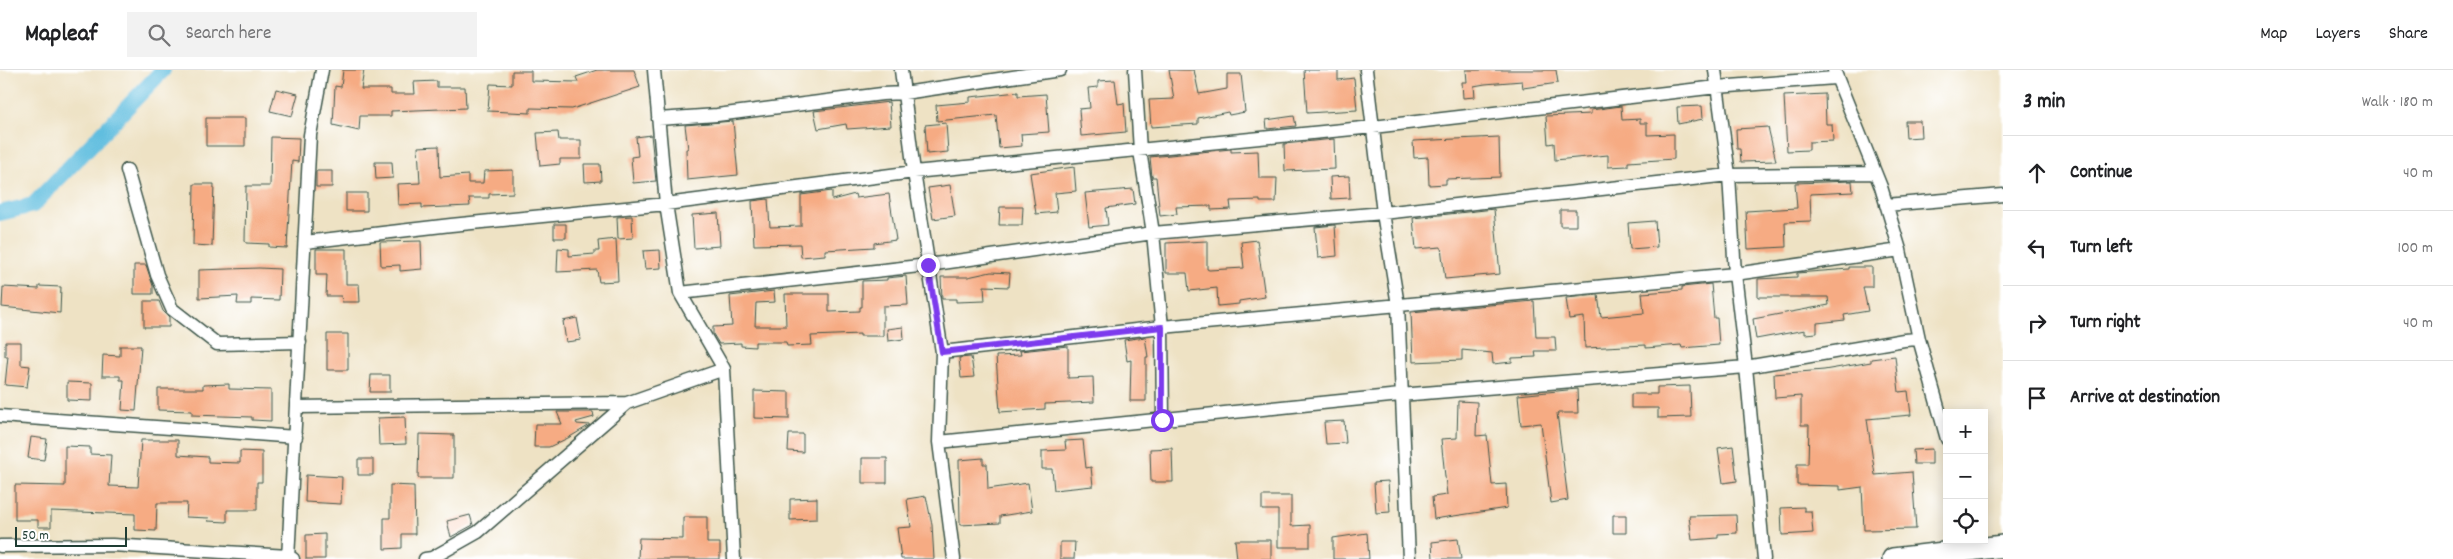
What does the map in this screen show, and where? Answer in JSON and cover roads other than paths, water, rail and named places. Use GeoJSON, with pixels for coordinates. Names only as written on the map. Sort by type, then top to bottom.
{"type":"FeatureCollection","features":[{"type":"Feature","properties":{"kind":"highway"},"geometry":{"type":"LineString","coordinates":[[1893,559],[1975,545],[2003,546]]}},
{"type":"Feature","properties":{"kind":"street"},"geometry":{"type":"LineString","coordinates":[[0,546],[112,545],[290,558],[310,135],[322,70]]}},
{"type":"Feature","properties":{"kind":"street"},"geometry":{"type":"LineString","coordinates":[[654,70],[666,204],[680,293],[724,369],[734,559]]}},
{"type":"Feature","properties":{"kind":"street"},"geometry":{"type":"LineString","coordinates":[[901,70],[914,172],[942,352],[939,442],[954,559]]}},
{"type":"Feature","properties":{"kind":"street"},"geometry":{"type":"LineString","coordinates":[[658,119],[718,115],[882,94],[904,93],[1060,70]]}},
{"type":"Feature","properties":{"kind":"street"},"geometry":{"type":"LineString","coordinates":[[1135,70],[1140,151],[1153,233],[1162,327],[1162,420]]}},
{"type":"Feature","properties":{"kind":"street"},"geometry":{"type":"LineString","coordinates":[[1366,70],[1398,305],[1400,395],[1409,559]]}},
{"type":"Feature","properties":{"kind":"street"},"geometry":{"type":"LineString","coordinates":[[1715,70],[1729,175],[1736,274],[1764,559]]}},
{"type":"Feature","properties":{"kind":"street"},"geometry":{"type":"LineString","coordinates":[[305,242],[451,225],[666,204],[914,172],[1373,128],[1835,74],[1886,205],[1900,250],[1920,339],[1943,424]]}},
{"type":"Feature","properties":{"kind":"street"},"geometry":{"type":"LineString","coordinates":[[127,170],[157,276],[172,309],[217,344],[300,342]]}},
{"type":"Feature","properties":{"kind":"street"},"geometry":{"type":"LineString","coordinates":[[680,293],[928,265],[1153,233],[1384,212],[1729,175],[1874,173]]}},
{"type":"Feature","properties":{"kind":"street"},"geometry":{"type":"LineString","coordinates":[[1886,205],[2003,195]]}},
{"type":"Feature","properties":{"kind":"street"},"geometry":{"type":"LineString","coordinates":[[942,352],[1162,327],[1736,274],[1900,250]]}},
{"type":"Feature","properties":{"kind":"street"},"geometry":{"type":"LineString","coordinates":[[939,442],[1400,395],[1746,367],[1904,340],[1920,339]]}},
{"type":"Feature","properties":{"kind":"street"},"geometry":{"type":"LineString","coordinates":[[297,407],[626,403],[724,369]]}},
{"type":"Feature","properties":{"kind":"street"},"geometry":{"type":"LineString","coordinates":[[425,559],[432,558],[478,532],[626,403]]}},
{"type":"Feature","properties":{"kind":"street"},"geometry":{"type":"LineString","coordinates":[[0,416],[296,437]]}},
{"type":"Feature","properties":{"kind":"waterway"},"geometry":{"type":"LineString","coordinates":[[0,213],[33,205],[163,70]]}}]}
